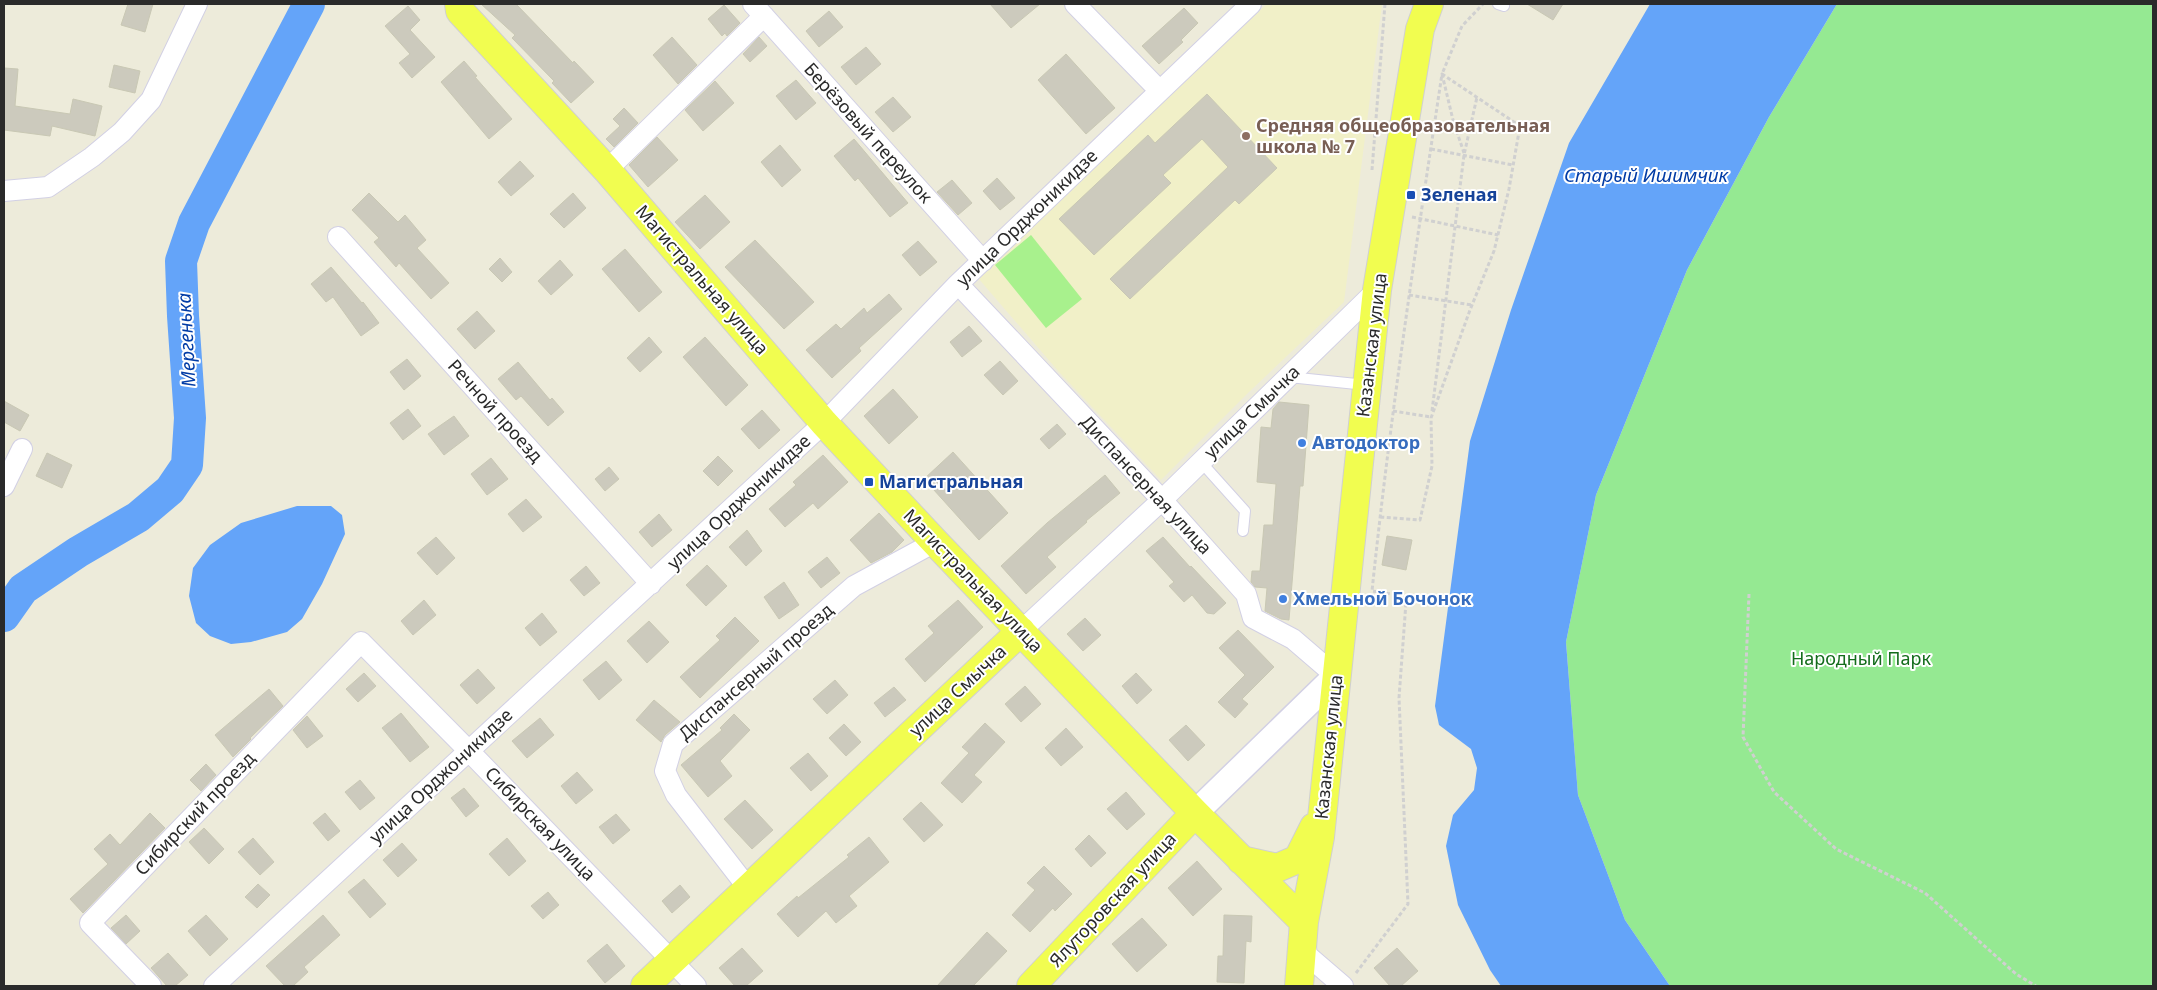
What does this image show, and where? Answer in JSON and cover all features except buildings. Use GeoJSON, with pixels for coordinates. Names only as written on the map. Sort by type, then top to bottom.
{"type":"FeatureCollection","features":[{"type":"Feature","properties":{"kind":"main road","name":"Казанская улица"},"geometry":{"type":"LineString","coordinates":[[1299,986],[1304,922],[1320,837],[1377,290],[1420,29],[1429,4]]}},
{"type":"Feature","properties":{"kind":"main road","name":"Магистральная улица"},"geometry":{"type":"LineString","coordinates":[[457,6],[607,170],[824,423],[855,464],[885,498],[934,542],[1195,813],[1304,922]]}},
{"type":"Feature","properties":{"kind":"main road","name":"улица Смычка"},"geometry":{"type":"LineString","coordinates":[[645,986],[1021,631]]}},
{"type":"Feature","properties":{"kind":"main road"},"geometry":{"type":"LineString","coordinates":[[1241,860],[1277,868],[1298,859],[1323,810]]}},
{"type":"Feature","properties":{"kind":"main road","name":"Ялуторовская улица"},"geometry":{"type":"LineString","coordinates":[[1031,986],[1195,813]]}},
{"type":"Feature","properties":{"kind":"street"},"geometry":{"type":"LineString","coordinates":[[4,191],[48,187],[92,158],[122,132],[151,100],[196,4]]}},
{"type":"Feature","properties":{"kind":"street"},"geometry":{"type":"LineString","coordinates":[[1075,4],[1159,90]]}},
{"type":"Feature","properties":{"kind":"street","name":"улица Орджоникидзе"},"geometry":{"type":"LineString","coordinates":[[214,986],[824,423],[958,284],[1251,4]]}},
{"type":"Feature","properties":{"kind":"street"},"geometry":{"type":"LineString","coordinates":[[607,170],[759,10]]}},
{"type":"Feature","properties":{"kind":"street","name":"Берёзовый переулок"},"geometry":{"type":"LineString","coordinates":[[759,10],[983,262]]}},
{"type":"Feature","properties":{"kind":"street","name":"Речной проезд"},"geometry":{"type":"LineString","coordinates":[[338,237],[651,584]]}},
{"type":"Feature","properties":{"kind":"street","name":"Диспансерная улица"},"geometry":{"type":"LineString","coordinates":[[958,284],[1162,500],[1246,594],[1253,618],[1293,639],[1336,676]]}},
{"type":"Feature","properties":{"kind":"street","name":"улица Смычка"},"geometry":{"type":"LineString","coordinates":[[1021,631],[1162,500],[1377,290]]}},
{"type":"Feature","properties":{"kind":"street"},"geometry":{"type":"LineString","coordinates":[[4,486],[22,450]]}},
{"type":"Feature","properties":{"kind":"street","name":"Диспансерный проезд"},"geometry":{"type":"LineString","coordinates":[[748,888],[676,795],[665,771],[673,744],[854,586],[934,542]]}},
{"type":"Feature","properties":{"kind":"street","name":"Сибирская улица"},"geometry":{"type":"LineString","coordinates":[[361,642],[696,986]]}},
{"type":"Feature","properties":{"kind":"street","name":"Сибирский проезд"},"geometry":{"type":"LineString","coordinates":[[151,986],[90,923],[361,642]]}},
{"type":"Feature","properties":{"kind":"street"},"geometry":{"type":"LineString","coordinates":[[1195,813],[1336,676]]}},
{"type":"Feature","properties":{"kind":"street"},"geometry":{"type":"LineString","coordinates":[[1304,922],[1307,955],[1347,982]]}},
{"type":"Feature","properties":{"kind":"lane"},"geometry":{"type":"LineString","coordinates":[[1288,377],[1367,385]]}},
{"type":"Feature","properties":{"kind":"lane"},"geometry":{"type":"LineString","coordinates":[[1201,462],[1245,511],[1243,531]]}},
{"type":"Feature","properties":{"kind":"path"},"geometry":{"type":"LineString","coordinates":[[1372,178],[1385,4]]}},
{"type":"Feature","properties":{"kind":"path"},"geometry":{"type":"LineString","coordinates":[[1347,982],[1408,904],[1399,698],[1406,602],[1404,596],[1372,590],[1409,295],[1442,74],[1462,26],[1483,4]]}},
{"type":"Feature","properties":{"kind":"path"},"geometry":{"type":"LineString","coordinates":[[1431,418],[1472,305],[1494,251],[1520,126],[1442,74]]}},
{"type":"Feature","properties":{"kind":"path"},"geometry":{"type":"LineString","coordinates":[[1442,74],[1464,155]]}},
{"type":"Feature","properties":{"kind":"path"},"geometry":{"type":"LineString","coordinates":[[1380,517],[1420,520],[1432,466],[1431,418],[1464,155],[1477,97]]}},
{"type":"Feature","properties":{"kind":"path"},"geometry":{"type":"LineString","coordinates":[[1431,149],[1513,164]]}},
{"type":"Feature","properties":{"kind":"path"},"geometry":{"type":"LineString","coordinates":[[1420,219],[1498,235]]}},
{"type":"Feature","properties":{"kind":"path"},"geometry":{"type":"LineString","coordinates":[[1409,295],[1472,305]]}},
{"type":"Feature","properties":{"kind":"path"},"geometry":{"type":"LineString","coordinates":[[1394,411],[1431,418]]}},
{"type":"Feature","properties":{"kind":"path"},"geometry":{"type":"LineString","coordinates":[[1749,594],[1743,737],[1774,792],[1836,849],[1925,892],[2016,974],[2036,986]]}},
{"type":"Feature","properties":{"kind":"shaded area","name":"Средняя общеобразовательная школа № 7"},"geometry":{"type":"Polygon","coordinates":[[[1267,4],[1382,4],[1344,302],[1249,392],[1161,480],[1059,372],[978,278],[986,268],[1267,4]]]}},
{"type":"Feature","properties":{"kind":"green space","name":"Народный Парк"},"geometry":{"type":"Polygon","coordinates":[[[1837,4],[2153,4],[2153,986],[1670,986],[1625,920],[1578,795],[1566,642],[1596,495],[1687,270],[1769,117],[1837,4]]]}},
{"type":"Feature","properties":{"kind":"green space"},"geometry":{"type":"Polygon","coordinates":[[[1031,235],[1082,299],[1046,328],[995,265],[1031,235]]]}},
{"type":"Feature","properties":{"kind":"water","name":"Старый Ишимчик"},"geometry":{"type":"Polygon","coordinates":[[[1650,4],[1837,4],[1769,117],[1687,270],[1596,495],[1566,642],[1578,795],[1625,920],[1670,986],[1501,986],[1490,970],[1458,905],[1446,846],[1453,815],[1474,790],[1477,768],[1471,749],[1439,725],[1435,706],[1470,441],[1511,310],[1569,143],[1650,4]]]}},
{"type":"Feature","properties":{"kind":"water"},"geometry":{"type":"Polygon","coordinates":[[[297,506],[331,506],[342,515],[345,534],[322,584],[302,619],[287,632],[251,642],[231,644],[210,636],[196,623],[189,596],[193,568],[210,545],[241,523],[297,506]]]}},
{"type":"Feature","properties":{"kind":"waterway","name":"Мергенька"},"geometry":{"type":"LineString","coordinates":[[4,616],[23,589],[78,552],[138,517],[170,490],[187,465],[190,418],[181,261],[194,223],[309,4]]}},
{"type":"Feature","properties":{"kind":"place","name":"Средняя общеобразовательная школа № 7"},"geometry":{"type":"Point","coordinates":[1246,136]}},
{"type":"Feature","properties":{"kind":"place","name":"Зеленая"},"geometry":{"type":"Point","coordinates":[1411,195]}},
{"type":"Feature","properties":{"kind":"place","name":"Автодоктор"},"geometry":{"type":"Point","coordinates":[1302,443]}},
{"type":"Feature","properties":{"kind":"place","name":"Магистральная"},"geometry":{"type":"Point","coordinates":[869,482]}},
{"type":"Feature","properties":{"kind":"place","name":"Хмельной Бочонок"},"geometry":{"type":"Point","coordinates":[1283,599]}}]}
